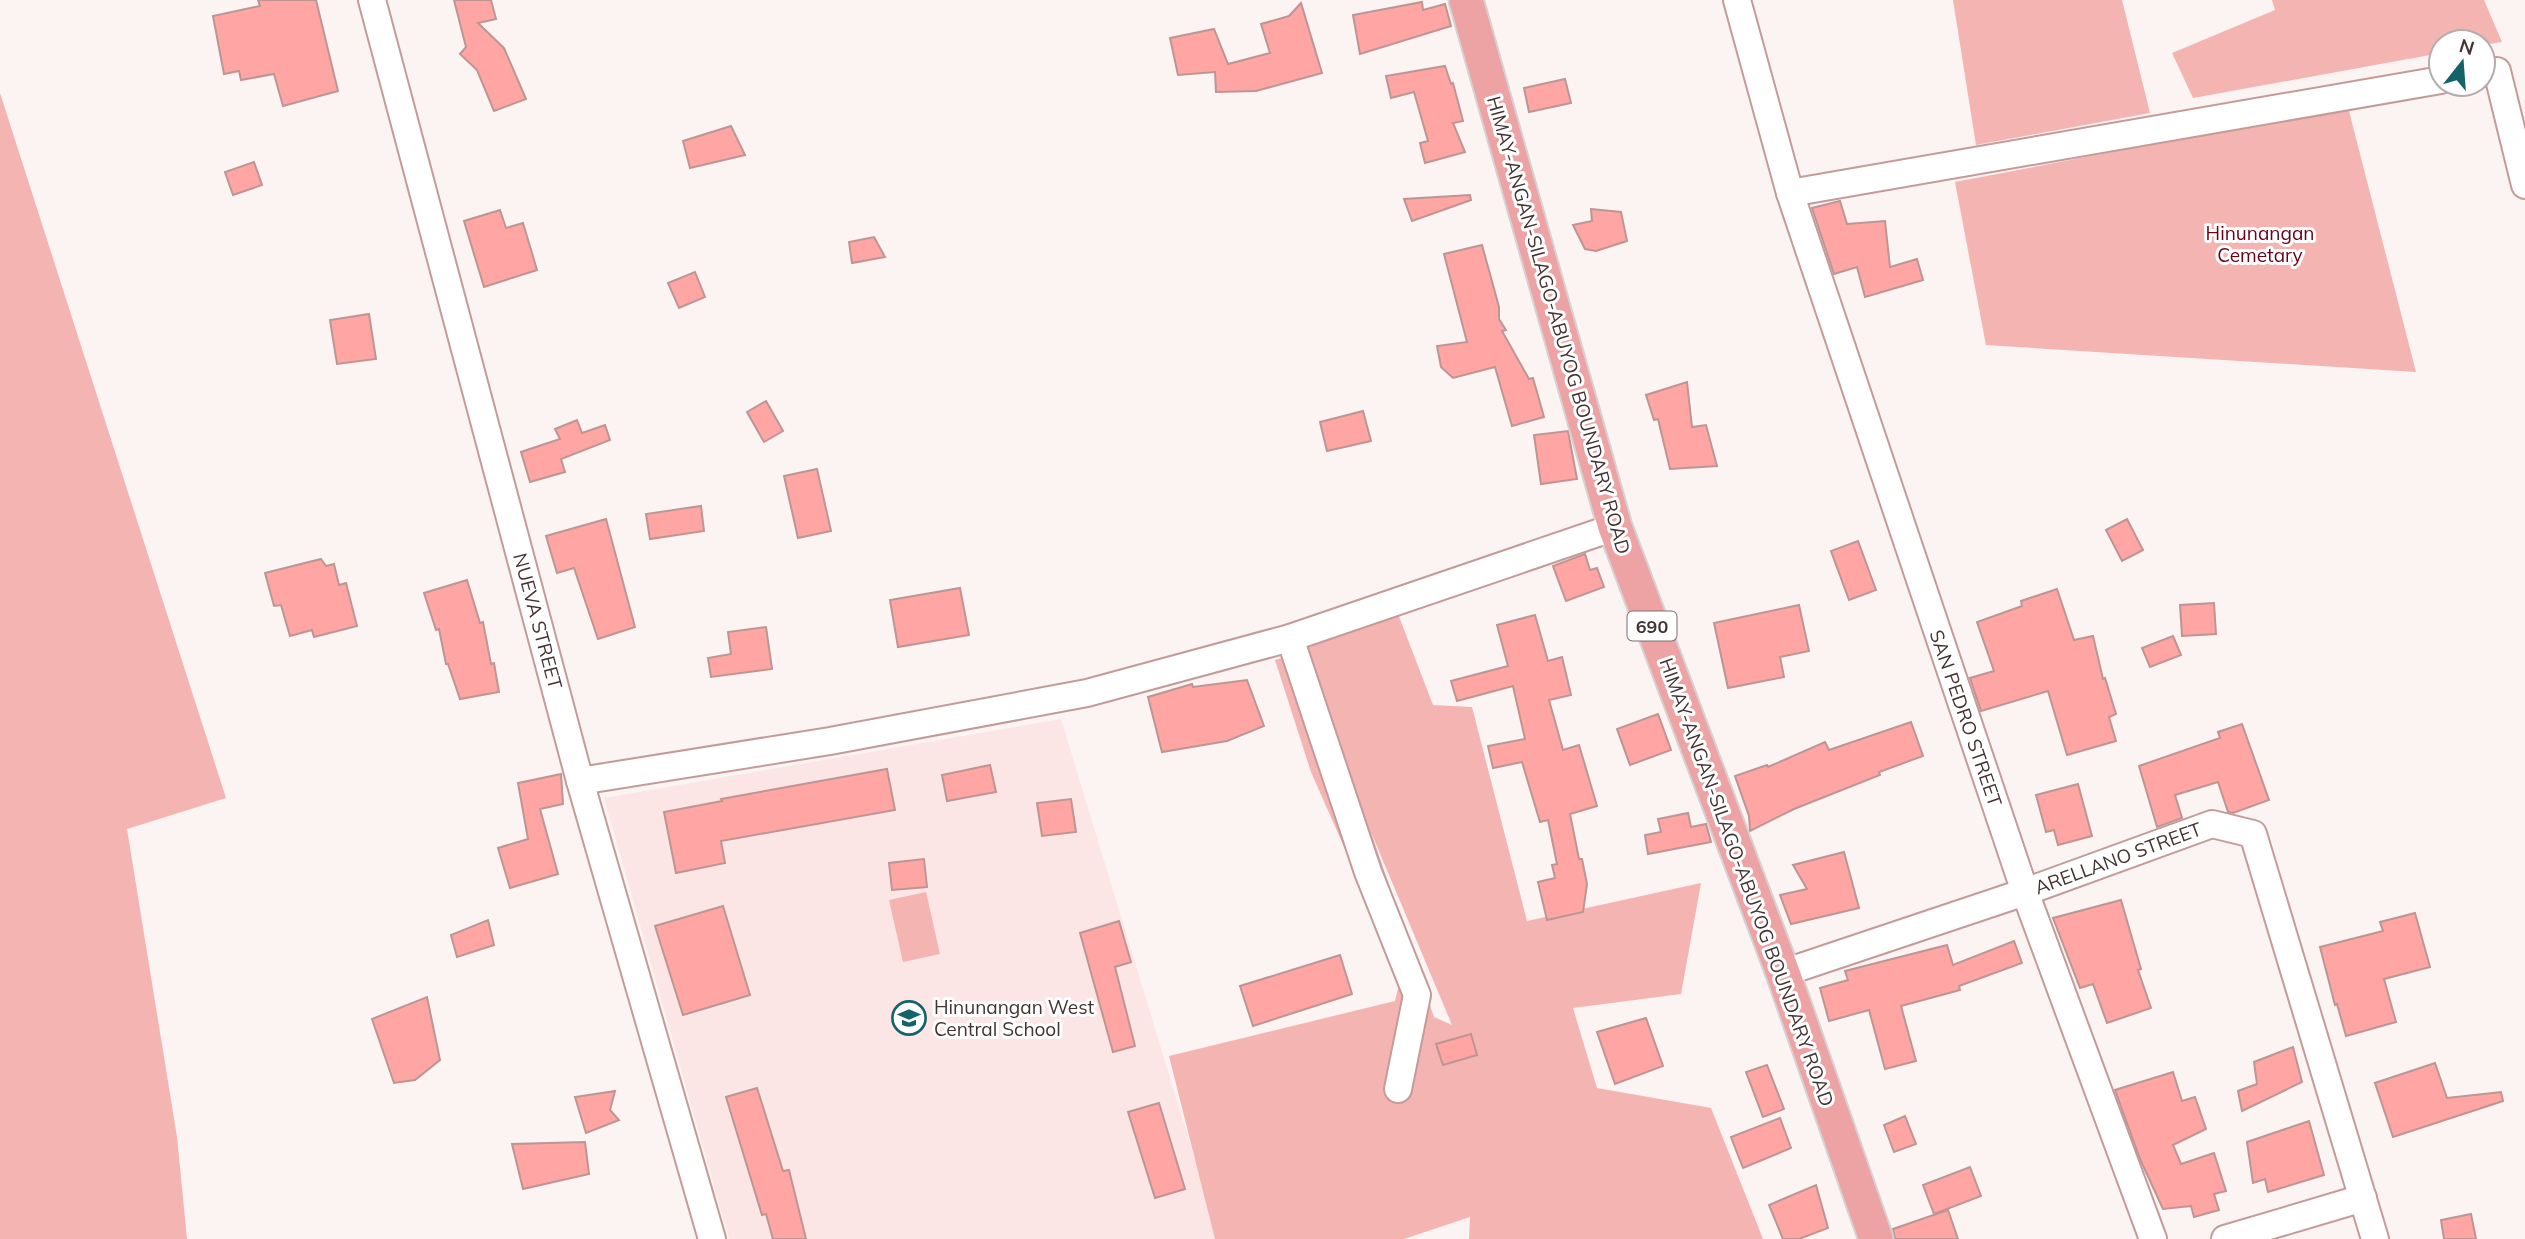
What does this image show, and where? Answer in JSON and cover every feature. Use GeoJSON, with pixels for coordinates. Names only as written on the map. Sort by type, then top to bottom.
{"type":"FeatureCollection","features":[{"type":"Feature","properties":{"kind":"main road","name":"HIMAY-ANGAN-SILAGO-ABUYOG BOUNDARY ROAD"},"geometry":{"type":"LineString","coordinates":[[1466,0],[1615,527],[1783,973],[1876,1239]]}},
{"type":"Feature","properties":{"kind":"street","name":"NUEVA STREET"},"geometry":{"type":"LineString","coordinates":[[372,0],[580,781],[712,1239]]}},
{"type":"Feature","properties":{"kind":"street","name":"SAN PEDRO STREET"},"geometry":{"type":"LineString","coordinates":[[1737,0],[1790,193],[2025,892],[2153,1239]]}},
{"type":"Feature","properties":{"kind":"street"},"geometry":{"type":"LineString","coordinates":[[1790,193],[2427,82]]}},
{"type":"Feature","properties":{"kind":"street"},"geometry":{"type":"LineString","coordinates":[[2497,95],[2525,186]]}},
{"type":"Feature","properties":{"kind":"street"},"geometry":{"type":"LineString","coordinates":[[580,781],[830,741],[1087,693],[1290,638],[1615,527]]}},
{"type":"Feature","properties":{"kind":"street"},"geometry":{"type":"LineString","coordinates":[[1290,638],[1368,872],[1417,995],[1398,1089]]}},
{"type":"Feature","properties":{"kind":"street","name":"ARELLANO STREET"},"geometry":{"type":"LineString","coordinates":[[1783,973],[2025,892],[2212,824],[2253,834],[2375,1239]]}},
{"type":"Feature","properties":{"kind":"street"},"geometry":{"type":"LineString","coordinates":[[2225,1239],[2363,1198]]}},
{"type":"Feature","properties":{"kind":"shaded area","name":"Hinunangan West Central School"},"geometry":{"type":"Polygon","coordinates":[[[1061,719],[1219,1239],[729,1239],[604,798],[1061,719]]]}},
{"type":"Feature","properties":{"kind":"green space"},"geometry":{"type":"Polygon","coordinates":[[[1953,0],[2122,0],[2150,113],[1976,145],[1953,0]]]}},
{"type":"Feature","properties":{"kind":"green space"},"geometry":{"type":"Polygon","coordinates":[[[2272,0],[2484,0],[2496,28],[2427,28],[2427,56],[2193,98],[2172,53],[2275,10],[2272,0]]]}},
{"type":"Feature","properties":{"kind":"green space"},"geometry":{"type":"Polygon","coordinates":[[[2497,30],[2502,42],[2497,43],[2497,30]]]}},
{"type":"Feature","properties":{"kind":"green space"},"geometry":{"type":"Polygon","coordinates":[[[0,93],[226,798],[127,829],[177,1137],[187,1239],[0,1239],[0,93]]]}},
{"type":"Feature","properties":{"kind":"green space","name":"Hinunangan Cemetary"},"geometry":{"type":"Polygon","coordinates":[[[2348,107],[2416,372],[1986,345],[1955,182],[2348,107]]]}},
{"type":"Feature","properties":{"kind":"green space"},"geometry":{"type":"Polygon","coordinates":[[[1395,606],[1433,705],[1472,707],[1527,921],[1701,883],[1681,994],[1573,1008],[1597,1088],[1711,1108],[1763,1239],[1469,1239],[1470,1217],[1404,1239],[1215,1239],[1169,1056],[1395,1001],[1401,976],[1311,772],[1275,660],[1307,650],[1316,674],[1308,646],[1395,606]],[[1371,832],[1434,1017],[1452,1025],[1371,832]]]}},
{"type":"Feature","properties":{"kind":"green space"},"geometry":{"type":"Polygon","coordinates":[[[926,892],[940,954],[903,962],[889,900],[926,892]]]}},
{"type":"Feature","properties":{"kind":"building"},"geometry":{"type":"Polygon","coordinates":[[[258,0],[316,0],[338,91],[283,106],[274,74],[241,80],[239,71],[224,74],[213,16],[260,6],[258,0]]]}},
{"type":"Feature","properties":{"kind":"building"},"geometry":{"type":"Polygon","coordinates":[[[454,0],[491,0],[496,19],[478,23],[504,48],[526,99],[494,111],[477,70],[460,54],[466,47],[454,0]]]}},
{"type":"Feature","properties":{"kind":"building"},"geometry":{"type":"Polygon","coordinates":[[[1422,2],[1423,10],[1445,4],[1451,26],[1360,54],[1353,15],[1422,2]]]}},
{"type":"Feature","properties":{"kind":"building"},"geometry":{"type":"Polygon","coordinates":[[[1301,3],[1322,73],[1256,91],[1216,92],[1215,72],[1178,75],[1170,38],[1214,29],[1228,64],[1270,53],[1261,24],[1289,16],[1301,3]]]}},
{"type":"Feature","properties":{"kind":"building"},"geometry":{"type":"Polygon","coordinates":[[[1445,66],[1451,84],[1453,83],[1463,121],[1453,123],[1465,152],[1425,163],[1420,143],[1428,141],[1414,92],[1391,98],[1386,76],[1445,66]]]}},
{"type":"Feature","properties":{"kind":"building"},"geometry":{"type":"Polygon","coordinates":[[[1565,79],[1571,103],[1529,112],[1524,88],[1565,79]]]}},
{"type":"Feature","properties":{"kind":"building"},"geometry":{"type":"Polygon","coordinates":[[[731,126],[745,155],[690,168],[683,141],[731,126]]]}},
{"type":"Feature","properties":{"kind":"building"},"geometry":{"type":"Polygon","coordinates":[[[254,162],[262,185],[233,195],[225,172],[254,162]]]}},
{"type":"Feature","properties":{"kind":"building"},"geometry":{"type":"Polygon","coordinates":[[[1470,195],[1471,200],[1412,221],[1404,199],[1470,195]]]}},
{"type":"Feature","properties":{"kind":"building"},"geometry":{"type":"Polygon","coordinates":[[[1840,201],[1847,224],[1885,221],[1890,267],[1917,259],[1923,280],[1865,297],[1857,267],[1834,274],[1812,208],[1840,201]]]}},
{"type":"Feature","properties":{"kind":"building"},"geometry":{"type":"Polygon","coordinates":[[[1591,209],[1621,212],[1627,241],[1596,251],[1585,249],[1573,225],[1592,221],[1591,209]]]}},
{"type":"Feature","properties":{"kind":"building"},"geometry":{"type":"Polygon","coordinates":[[[500,210],[506,228],[523,223],[537,270],[484,287],[464,221],[500,210]]]}},
{"type":"Feature","properties":{"kind":"building"},"geometry":{"type":"Polygon","coordinates":[[[874,237],[885,257],[852,263],[849,242],[874,237]]]}},
{"type":"Feature","properties":{"kind":"building"},"geometry":{"type":"Polygon","coordinates":[[[1482,245],[1499,307],[1499,319],[1506,330],[1502,331],[1529,379],[1533,378],[1544,417],[1512,426],[1495,367],[1453,378],[1441,367],[1437,346],[1467,342],[1444,254],[1482,245]]]}},
{"type":"Feature","properties":{"kind":"building"},"geometry":{"type":"Polygon","coordinates":[[[695,272],[705,297],[679,308],[668,283],[695,272]]]}},
{"type":"Feature","properties":{"kind":"building"},"geometry":{"type":"Polygon","coordinates":[[[369,314],[376,359],[337,364],[330,320],[369,314]]]}},
{"type":"Feature","properties":{"kind":"building"},"geometry":{"type":"Polygon","coordinates":[[[1687,382],[1692,427],[1706,425],[1717,466],[1670,469],[1658,419],[1654,420],[1646,395],[1687,382]]]}},
{"type":"Feature","properties":{"kind":"building"},"geometry":{"type":"Polygon","coordinates":[[[766,401],[783,431],[764,442],[747,412],[766,401]]]}},
{"type":"Feature","properties":{"kind":"building"},"geometry":{"type":"Polygon","coordinates":[[[1363,411],[1371,441],[1327,451],[1320,422],[1363,411]]]}},
{"type":"Feature","properties":{"kind":"building"},"geometry":{"type":"Polygon","coordinates":[[[577,420],[582,433],[605,425],[610,440],[561,459],[565,472],[530,482],[521,452],[560,439],[555,429],[577,420]]]}},
{"type":"Feature","properties":{"kind":"building"},"geometry":{"type":"Polygon","coordinates":[[[1568,431],[1577,479],[1541,484],[1534,435],[1568,431]]]}},
{"type":"Feature","properties":{"kind":"building"},"geometry":{"type":"Polygon","coordinates":[[[817,469],[831,531],[798,538],[784,476],[817,469]]]}},
{"type":"Feature","properties":{"kind":"building"},"geometry":{"type":"Polygon","coordinates":[[[701,506],[704,531],[650,539],[646,514],[701,506]]]}},
{"type":"Feature","properties":{"kind":"building"},"geometry":{"type":"Polygon","coordinates":[[[606,519],[635,627],[598,639],[574,568],[557,573],[546,536],[606,519]]]}},
{"type":"Feature","properties":{"kind":"building"},"geometry":{"type":"Polygon","coordinates":[[[2127,519],[2143,550],[2122,561],[2106,530],[2127,519]]]}},
{"type":"Feature","properties":{"kind":"building"},"geometry":{"type":"Polygon","coordinates":[[[1858,541],[1876,590],[1849,600],[1831,551],[1858,541]]]}},
{"type":"Feature","properties":{"kind":"building"},"geometry":{"type":"Polygon","coordinates":[[[1585,554],[1590,570],[1597,568],[1604,587],[1566,601],[1553,566],[1585,554]]]}},
{"type":"Feature","properties":{"kind":"building"},"geometry":{"type":"Polygon","coordinates":[[[321,559],[326,566],[334,564],[339,585],[346,583],[357,626],[314,637],[312,630],[290,636],[281,605],[274,606],[265,573],[321,559]]]}},
{"type":"Feature","properties":{"kind":"building"},"geometry":{"type":"Polygon","coordinates":[[[467,580],[480,623],[483,622],[499,692],[460,699],[446,664],[439,629],[436,630],[424,593],[467,580]]]}},
{"type":"Feature","properties":{"kind":"building"},"geometry":{"type":"Polygon","coordinates":[[[960,588],[969,635],[898,647],[890,600],[960,588]]]}},
{"type":"Feature","properties":{"kind":"building"},"geometry":{"type":"Polygon","coordinates":[[[2057,589],[2074,640],[2093,636],[2103,679],[2105,678],[2116,714],[2109,717],[2116,741],[2067,755],[2048,691],[1981,711],[1970,678],[1994,671],[1977,622],[2022,606],[2021,601],[2057,589]]]}},
{"type":"Feature","properties":{"kind":"building"},"geometry":{"type":"Polygon","coordinates":[[[2214,603],[2216,634],[2182,636],[2180,605],[2214,603]]]}},
{"type":"Feature","properties":{"kind":"building"},"geometry":{"type":"Polygon","coordinates":[[[1799,605],[1809,651],[1780,657],[1784,677],[1728,688],[1714,623],[1799,605]]]}},
{"type":"Feature","properties":{"kind":"building"},"geometry":{"type":"Polygon","coordinates":[[[1535,615],[1548,661],[1562,657],[1571,695],[1549,700],[1563,750],[1579,745],[1597,806],[1570,814],[1587,884],[1583,912],[1547,920],[1538,882],[1555,878],[1552,865],[1557,864],[1548,820],[1540,822],[1522,762],[1493,768],[1488,746],[1525,739],[1513,686],[1457,701],[1451,681],[1508,666],[1497,625],[1535,615]]]}},
{"type":"Feature","properties":{"kind":"building"},"geometry":{"type":"Polygon","coordinates":[[[766,627],[772,669],[711,677],[708,658],[731,654],[728,632],[766,627]]]}},
{"type":"Feature","properties":{"kind":"building"},"geometry":{"type":"Polygon","coordinates":[[[2173,636],[2181,655],[2150,667],[2142,648],[2173,636]]]}},
{"type":"Feature","properties":{"kind":"building"},"geometry":{"type":"Polygon","coordinates":[[[1247,680],[1264,726],[1227,741],[1162,752],[1148,697],[1192,684],[1193,687],[1247,680]]]}},
{"type":"Feature","properties":{"kind":"building"},"geometry":{"type":"Polygon","coordinates":[[[1658,714],[1671,750],[1630,765],[1617,729],[1658,714]]]}},
{"type":"Feature","properties":{"kind":"building"},"geometry":{"type":"Polygon","coordinates":[[[1911,722],[1923,756],[1879,772],[1880,775],[1794,809],[1750,831],[1749,816],[1735,776],[1767,765],[1768,767],[1825,742],[1829,750],[1911,722]]]}},
{"type":"Feature","properties":{"kind":"building"},"geometry":{"type":"Polygon","coordinates":[[[2242,724],[2269,800],[2233,813],[2228,812],[2218,782],[2175,795],[2182,818],[2157,827],[2139,766],[2220,738],[2218,732],[2242,724]]]}},
{"type":"Feature","properties":{"kind":"building"},"geometry":{"type":"Polygon","coordinates":[[[990,765],[996,792],[947,801],[942,775],[990,765]]]}},
{"type":"Feature","properties":{"kind":"building"},"geometry":{"type":"Polygon","coordinates":[[[887,769],[895,810],[721,841],[725,863],[676,873],[664,812],[887,769]]]}},
{"type":"Feature","properties":{"kind":"building"},"geometry":{"type":"Polygon","coordinates":[[[561,774],[563,804],[540,809],[558,874],[510,888],[498,848],[528,839],[518,783],[561,774]]]}},
{"type":"Feature","properties":{"kind":"building"},"geometry":{"type":"Polygon","coordinates":[[[2078,784],[2092,836],[2058,845],[2054,830],[2046,832],[2036,795],[2078,784]]]}},
{"type":"Feature","properties":{"kind":"building"},"geometry":{"type":"Polygon","coordinates":[[[1071,799],[1076,832],[1042,836],[1037,803],[1071,799]]]}},
{"type":"Feature","properties":{"kind":"building"},"geometry":{"type":"Polygon","coordinates":[[[1688,813],[1691,827],[1706,824],[1711,842],[1648,854],[1645,835],[1661,832],[1658,819],[1688,813]]]}},
{"type":"Feature","properties":{"kind":"building"},"geometry":{"type":"Polygon","coordinates":[[[1844,852],[1859,908],[1791,924],[1780,895],[1807,889],[1793,865],[1844,852]]]}},
{"type":"Feature","properties":{"kind":"building"},"geometry":{"type":"Polygon","coordinates":[[[924,859],[927,887],[892,890],[889,863],[924,859]]]}},
{"type":"Feature","properties":{"kind":"building"},"geometry":{"type":"Polygon","coordinates":[[[2121,900],[2141,969],[2138,970],[2151,1008],[2107,1023],[2093,984],[2080,988],[2053,918],[2121,900]]]}},
{"type":"Feature","properties":{"kind":"building"},"geometry":{"type":"Polygon","coordinates":[[[723,906],[750,995],[683,1015],[655,926],[723,906]]]}},
{"type":"Feature","properties":{"kind":"building"},"geometry":{"type":"Polygon","coordinates":[[[2415,913],[2430,967],[2384,979],[2396,1022],[2346,1036],[2320,947],[2383,931],[2380,922],[2415,913]]]}},
{"type":"Feature","properties":{"kind":"building"},"geometry":{"type":"Polygon","coordinates":[[[488,920],[494,945],[457,957],[451,935],[488,920]]]}},
{"type":"Feature","properties":{"kind":"building"},"geometry":{"type":"Polygon","coordinates":[[[1119,921],[1131,962],[1115,967],[1135,1046],[1113,1052],[1080,933],[1119,921]]]}},
{"type":"Feature","properties":{"kind":"building"},"geometry":{"type":"Polygon","coordinates":[[[2014,941],[2022,963],[1959,986],[1960,990],[1901,1006],[1916,1061],[1885,1069],[1869,1010],[1829,1021],[1820,988],[1848,980],[1845,971],[1947,945],[1953,965],[2014,941]]]}},
{"type":"Feature","properties":{"kind":"building"},"geometry":{"type":"Polygon","coordinates":[[[1340,955],[1352,994],[1253,1026],[1240,986],[1340,955]]]}},
{"type":"Feature","properties":{"kind":"building"},"geometry":{"type":"Polygon","coordinates":[[[427,997],[440,1060],[415,1080],[394,1083],[372,1019],[427,997]]]}},
{"type":"Feature","properties":{"kind":"building"},"geometry":{"type":"Polygon","coordinates":[[[1646,1018],[1663,1066],[1615,1084],[1597,1032],[1646,1018]]]}},
{"type":"Feature","properties":{"kind":"building"},"geometry":{"type":"Polygon","coordinates":[[[1471,1034],[1477,1055],[1443,1065],[1436,1044],[1471,1034]]]}},
{"type":"Feature","properties":{"kind":"building"},"geometry":{"type":"Polygon","coordinates":[[[2293,1047],[2302,1082],[2242,1111],[2238,1091],[2257,1084],[2254,1062],[2293,1047]]]}},
{"type":"Feature","properties":{"kind":"building"},"geometry":{"type":"Polygon","coordinates":[[[2435,1063],[2447,1098],[2501,1092],[2503,1101],[2393,1137],[2375,1083],[2435,1063]]]}},
{"type":"Feature","properties":{"kind":"building"},"geometry":{"type":"Polygon","coordinates":[[[1767,1065],[1784,1109],[1763,1117],[1746,1072],[1767,1065]]]}},
{"type":"Feature","properties":{"kind":"building"},"geometry":{"type":"Polygon","coordinates":[[[2173,1072],[2182,1101],[2195,1097],[2206,1129],[2173,1145],[2181,1164],[2214,1153],[2226,1191],[2214,1194],[2219,1210],[2194,1217],[2191,1206],[2163,1209],[2140,1159],[2115,1090],[2173,1072]]]}},
{"type":"Feature","properties":{"kind":"building"},"geometry":{"type":"Polygon","coordinates":[[[757,1088],[783,1171],[789,1170],[806,1239],[773,1239],[766,1214],[762,1215],[726,1097],[757,1088]]]}},
{"type":"Feature","properties":{"kind":"building"},"geometry":{"type":"Polygon","coordinates":[[[615,1091],[610,1110],[619,1120],[586,1133],[575,1097],[615,1091]]]}},
{"type":"Feature","properties":{"kind":"building"},"geometry":{"type":"Polygon","coordinates":[[[1159,1103],[1185,1189],[1155,1198],[1128,1112],[1159,1103]]]}},
{"type":"Feature","properties":{"kind":"building"},"geometry":{"type":"Polygon","coordinates":[[[1905,1116],[1916,1144],[1894,1152],[1884,1125],[1905,1116]]]}},
{"type":"Feature","properties":{"kind":"building"},"geometry":{"type":"Polygon","coordinates":[[[1780,1118],[1791,1148],[1743,1168],[1731,1137],[1780,1118]]]}},
{"type":"Feature","properties":{"kind":"building"},"geometry":{"type":"Polygon","coordinates":[[[2309,1121],[2324,1175],[2268,1192],[2265,1179],[2253,1183],[2247,1142],[2309,1121]]]}},
{"type":"Feature","properties":{"kind":"building"},"geometry":{"type":"Polygon","coordinates":[[[585,1142],[589,1174],[523,1189],[512,1144],[585,1142]]]}},
{"type":"Feature","properties":{"kind":"building"},"geometry":{"type":"Polygon","coordinates":[[[1970,1167],[1981,1196],[1934,1214],[1923,1185],[1970,1167]]]}},
{"type":"Feature","properties":{"kind":"building"},"geometry":{"type":"Polygon","coordinates":[[[1816,1185],[1828,1228],[1799,1239],[1783,1239],[1769,1205],[1816,1185]]]}},
{"type":"Feature","properties":{"kind":"building"},"geometry":{"type":"Polygon","coordinates":[[[1948,1210],[1958,1239],[1895,1239],[1893,1229],[1948,1210]]]}},
{"type":"Feature","properties":{"kind":"building"},"geometry":{"type":"Polygon","coordinates":[[[2471,1214],[2476,1239],[2444,1239],[2441,1220],[2471,1214]]]}},
{"type":"Feature","properties":{"kind":"place","name":"Hinunangan West Central School"},"geometry":{"type":"Point","coordinates":[909,1018]}}]}
